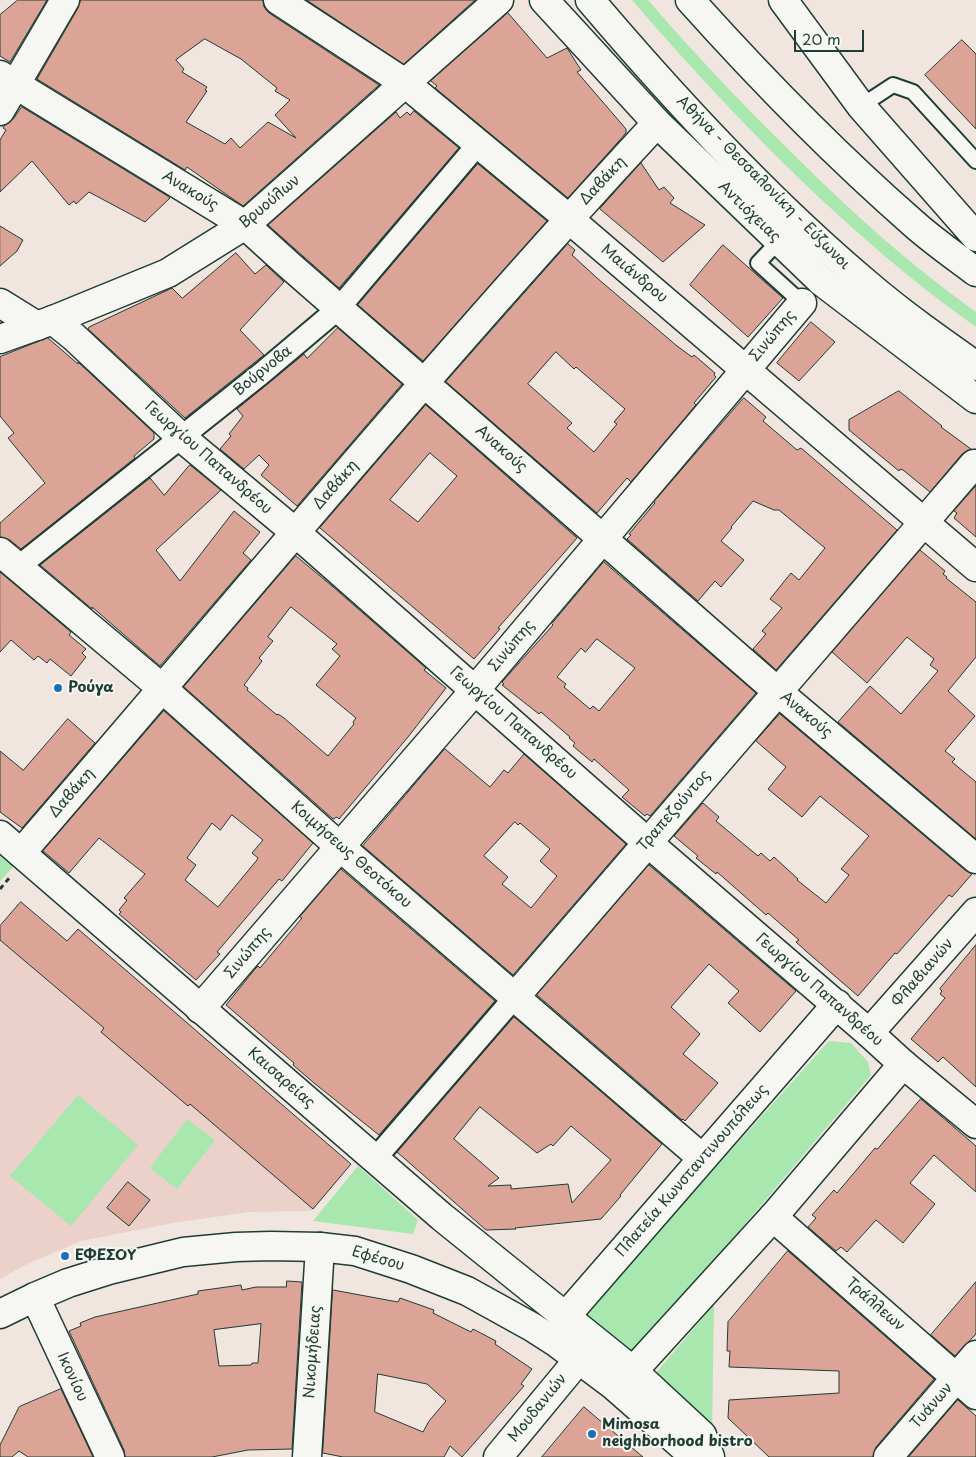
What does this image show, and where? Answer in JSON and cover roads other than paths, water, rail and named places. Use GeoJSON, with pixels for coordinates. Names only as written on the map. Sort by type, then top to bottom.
{"type":"FeatureCollection","features":[{"type":"Feature","properties":{"kind":"main road"},"geometry":{"type":"LineString","coordinates":[[0,111],[8,80],[65,0]]}},
{"type":"Feature","properties":{"kind":"main road","name":"Μαιάνδρου"},"geometry":{"type":"LineString","coordinates":[[278,0],[406,83],[569,219],[976,567]]}},
{"type":"Feature","properties":{"kind":"main road","name":"Βρυούλων"},"geometry":{"type":"LineString","coordinates":[[0,339],[45,323],[168,273],[246,225],[498,0]]}},
{"type":"Feature","properties":{"kind":"main road","name":"Αντιόχειας"},"geometry":{"type":"LineString","coordinates":[[544,0],[657,123],[821,281],[976,399]]}},
{"type":"Feature","properties":{"kind":"main road","name":"Αθήνα - Θεσσαλονίκη - Εύζωνοι"},"geometry":{"type":"LineString","coordinates":[[590,0],[662,82],[722,146],[799,223],[867,285],[938,340],[976,366]]}},
{"type":"Feature","properties":{"kind":"main road"},"geometry":{"type":"LineString","coordinates":[[690,0],[773,89],[852,168],[914,224],[976,272]]}},
{"type":"Feature","properties":{"kind":"main road"},"geometry":{"type":"LineString","coordinates":[[782,0],[861,106],[976,237]]}},
{"type":"Feature","properties":{"kind":"main road","name":"Ανακούς"},"geometry":{"type":"LineString","coordinates":[[8,80],[246,225],[338,308],[603,537],[778,692],[976,859]]}},
{"type":"Feature","properties":{"kind":"main road","name":"Δαβάκη"},"geometry":{"type":"LineString","coordinates":[[21,853],[424,383],[657,123]]}},
{"type":"Feature","properties":{"kind":"main road","name":"Γεωργίου Παπανδρέου"},"geometry":{"type":"LineString","coordinates":[[0,303],[74,337],[181,437],[295,532],[647,842],[870,1033],[903,1064],[976,1124]]}},
{"type":"Feature","properties":{"kind":"main road","name":"Σινώπης"},"geometry":{"type":"LineString","coordinates":[[200,1009],[475,690],[802,303]]}},
{"type":"Feature","properties":{"kind":"main road","name":"Τραπεζούντος"},"geometry":{"type":"LineString","coordinates":[[514,998],[974,464]]}},
{"type":"Feature","properties":{"kind":"main road","name":"Κοιμήσεως Θεοτόκου"},"geometry":{"type":"LineString","coordinates":[[9,560],[163,689],[339,846],[702,1158]]}},
{"type":"Feature","properties":{"kind":"main road","name":"Καισαρείας"},"geometry":{"type":"LineString","coordinates":[[0,835],[442,1218],[565,1317]]}},
{"type":"Feature","properties":{"kind":"main road","name":"Φλαβιανών"},"geometry":{"type":"LineString","coordinates":[[870,1033],[976,912]]}},
{"type":"Feature","properties":{"kind":"main road","name":"Πλατεία Κωνσταντινουπόλεως"},"geometry":{"type":"LineString","coordinates":[[556,1343],[565,1317],[836,1004]]}},
{"type":"Feature","properties":{"kind":"main road"},"geometry":{"type":"LineString","coordinates":[[623,1378],[772,1217],[903,1064]]}},
{"type":"Feature","properties":{"kind":"main road","name":"Τράλλεων"},"geometry":{"type":"LineString","coordinates":[[772,1217],[966,1386]]}},
{"type":"Feature","properties":{"kind":"main road","name":"Εφέσου"},"geometry":{"type":"LineString","coordinates":[[0,1314],[68,1283],[109,1270],[183,1252],[236,1247],[320,1247],[368,1254],[435,1277],[488,1302],[579,1359],[623,1378]]}},
{"type":"Feature","properties":{"kind":"main road","name":"Νικομήδειας"},"geometry":{"type":"LineString","coordinates":[[307,1457],[320,1247]]}},
{"type":"Feature","properties":{"kind":"main road","name":"Ικονίου"},"geometry":{"type":"LineString","coordinates":[[35,1297],[110,1457]]}},
{"type":"Feature","properties":{"kind":"main road","name":"Εφέσου"},"geometry":{"type":"LineString","coordinates":[[565,1317],[623,1378],[702,1435],[710,1457]]}},
{"type":"Feature","properties":{"kind":"main road","name":"Τυάνων"},"geometry":{"type":"LineString","coordinates":[[888,1457],[966,1386],[976,1355]]}},
{"type":"Feature","properties":{"kind":"main road","name":"Μουδανιών"},"geometry":{"type":"LineString","coordinates":[[498,1457],[579,1359]]}},
{"type":"Feature","properties":{"kind":"street","name":"Βούρνοβα"},"geometry":{"type":"LineString","coordinates":[[9,560],[181,437],[262,373],[338,308],[479,143]]}},
{"type":"Feature","properties":{"kind":"street","name":"Τραπεζούντος"},"geometry":{"type":"LineString","coordinates":[[375,1159],[514,998]]}},
{"type":"Feature","properties":{"kind":"lane"},"geometry":{"type":"LineString","coordinates":[[861,106],[893,85],[913,92],[976,161]]}},
{"type":"Feature","properties":{"kind":"lane"},"geometry":{"type":"LineString","coordinates":[[779,241],[758,263],[802,303]]}},
{"type":"Feature","properties":{"kind":"place","name":"Ρούγα"},"geometry":{"type":"Point","coordinates":[58,688]}},
{"type":"Feature","properties":{"kind":"place","name":"ΕΦΕΣΟΥ"},"geometry":{"type":"Point","coordinates":[65,1256]}},
{"type":"Feature","properties":{"kind":"place","name":"Mimosa neighborhood bistro"},"geometry":{"type":"Point","coordinates":[592,1434]}}]}
